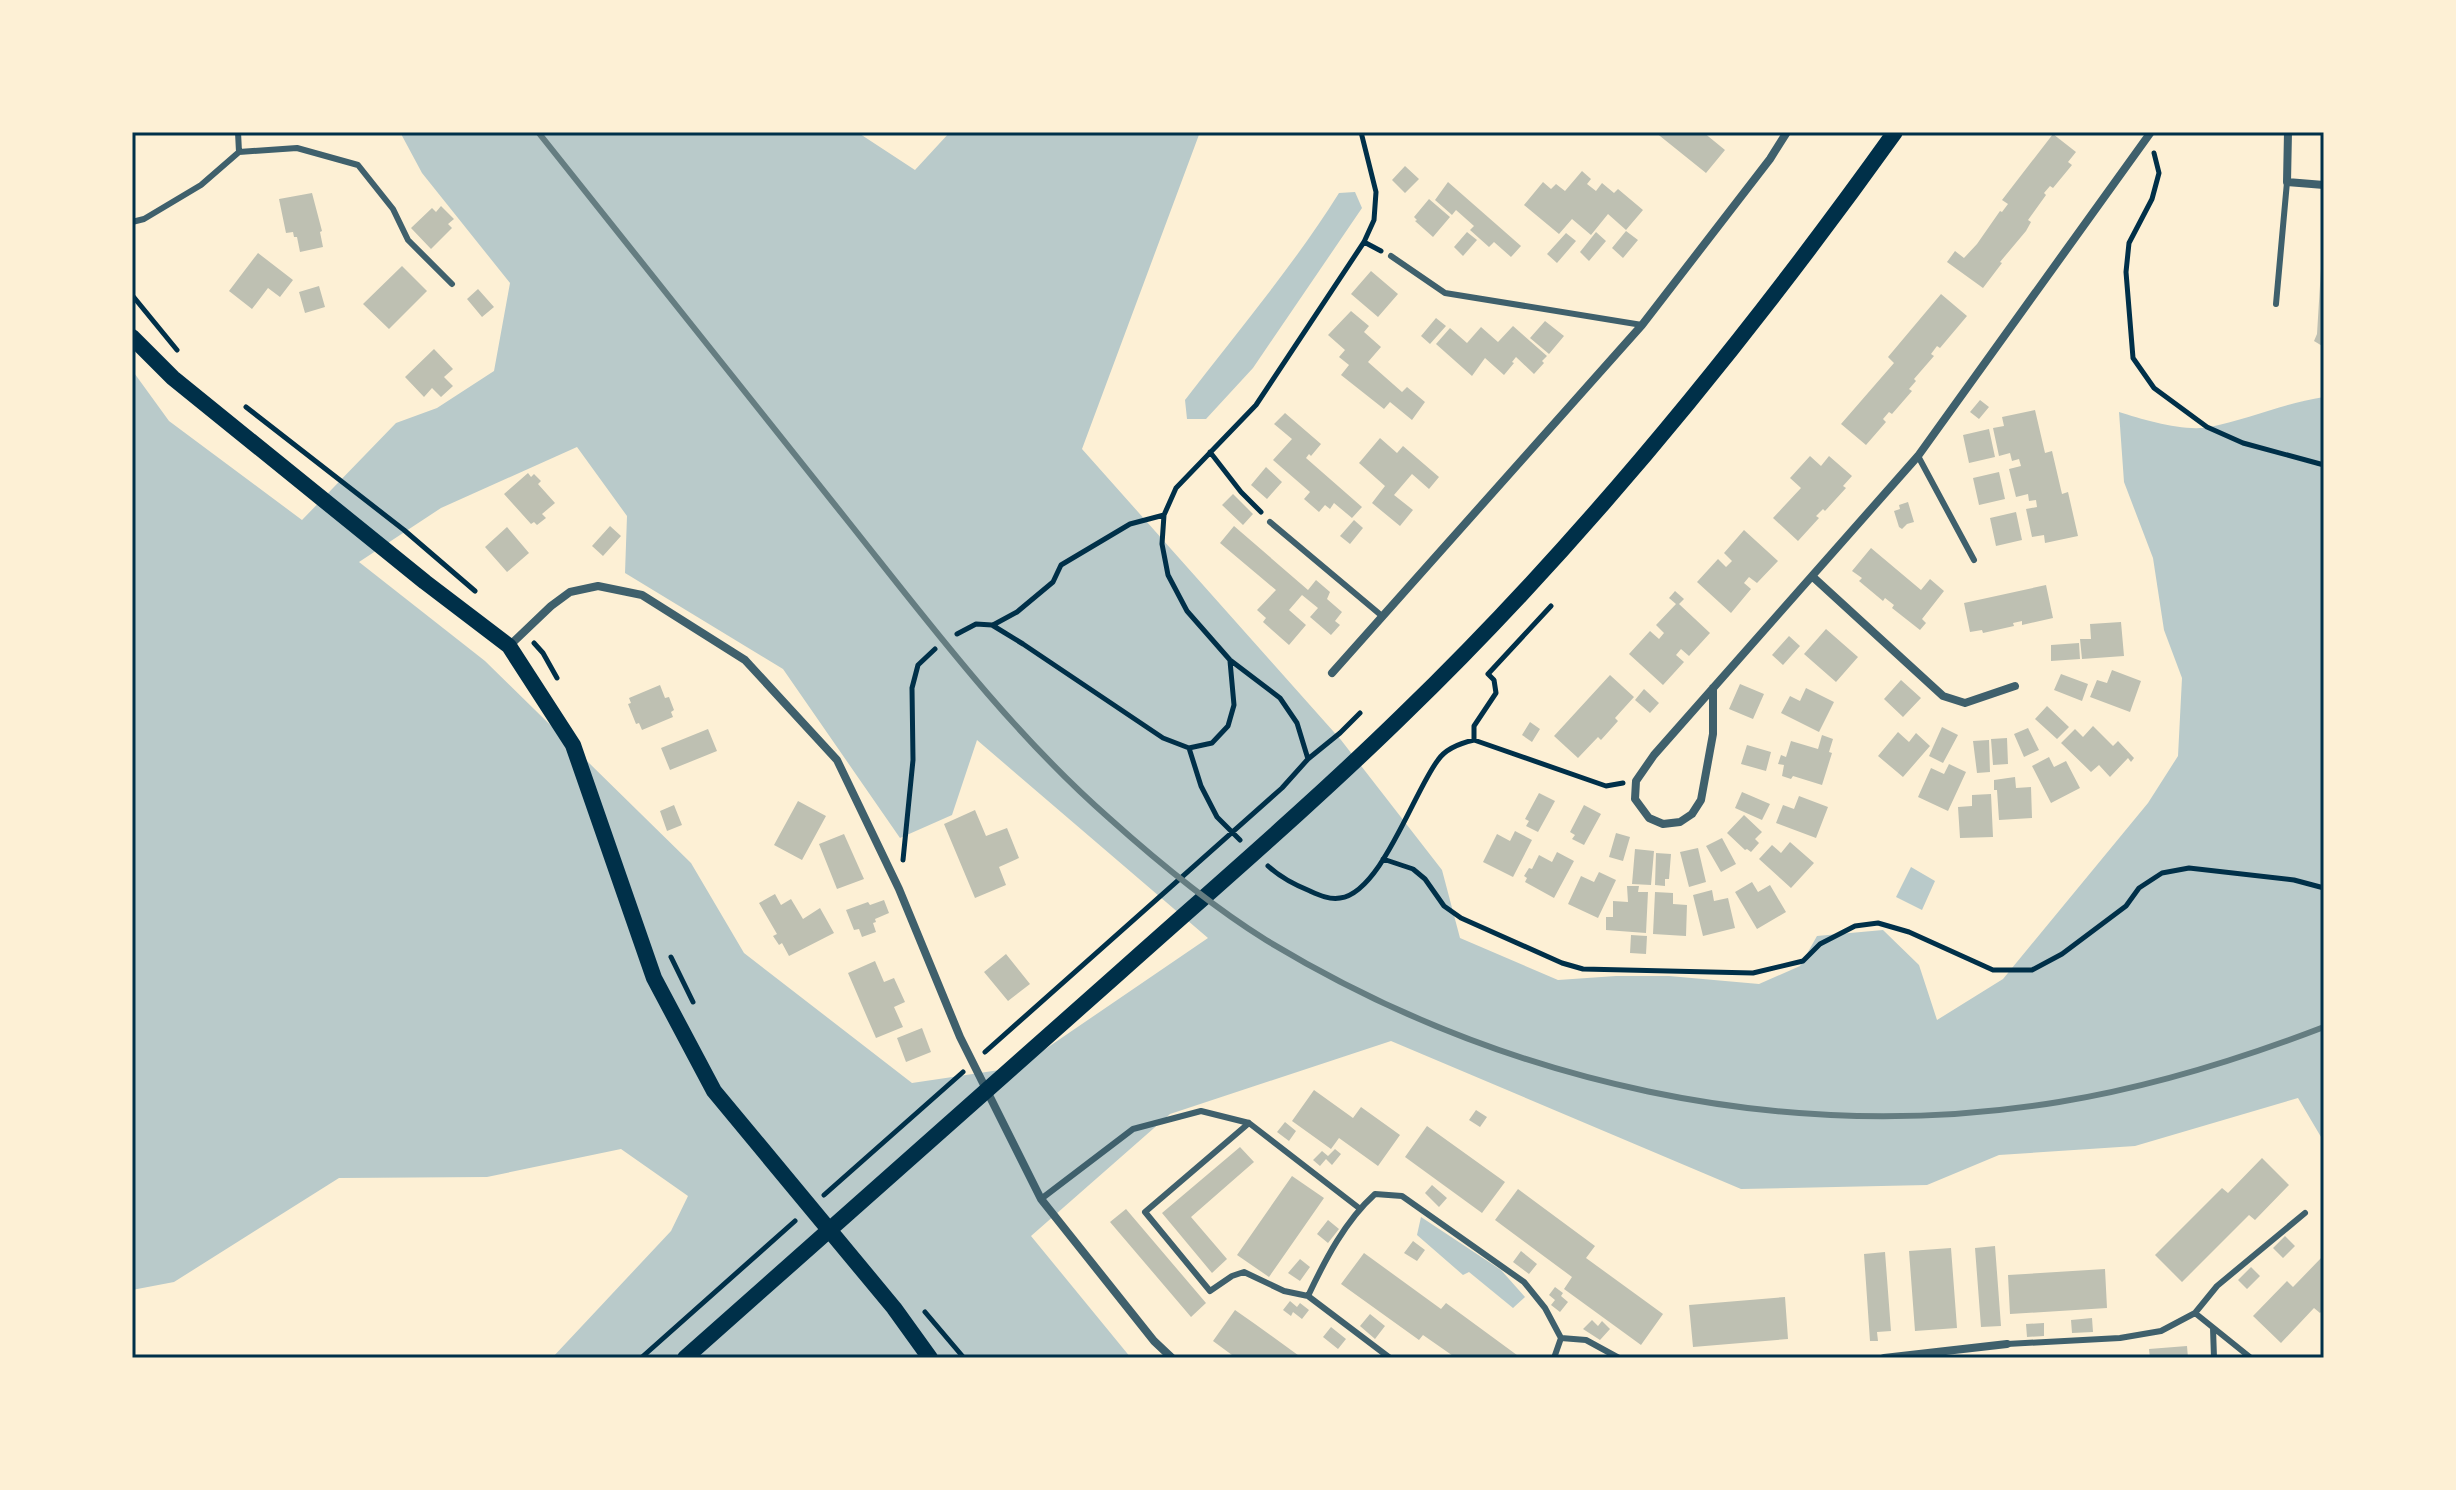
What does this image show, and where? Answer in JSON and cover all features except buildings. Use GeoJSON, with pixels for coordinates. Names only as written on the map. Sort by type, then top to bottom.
{"type":"FeatureCollection","features":[{"type":"Feature","properties":{"kind":"main road"},"geometry":{"type":"LineString","coordinates":[[685,1358],[1302,810],[1405,713],[1591,515],[1693,395],[1776,291],[1895,132]]}},
{"type":"Feature","properties":{"kind":"main road"},"geometry":{"type":"LineString","coordinates":[[132,337],[173,378],[509,646],[573,745],[654,978],[714,1091],[894,1308],[930,1358]]}},
{"type":"Feature","properties":{"kind":"street"},"geometry":{"type":"LineString","coordinates":[[1332,673],[1642,325],[1770,159],[1787,132]]}},
{"type":"Feature","properties":{"kind":"street"},"geometry":{"type":"LineString","coordinates":[[2288,132],[2287,182],[2324,185]]}},
{"type":"Feature","properties":{"kind":"street"},"geometry":{"type":"LineString","coordinates":[[1713,688],[1713,734],[1701,800],[1692,814],[1680,822],[1663,824],[1649,818],[1635,799],[1636,781],[1654,755],[1713,688],[1813,577],[1918,456],[2150,134]]}},
{"type":"Feature","properties":{"kind":"street"},"geometry":{"type":"LineString","coordinates":[[1813,577],[1943,696],[1965,703],[2015,686]]}},
{"type":"Feature","properties":{"kind":"street"},"geometry":{"type":"LineString","coordinates":[[509,646],[570,592],[598,586],[642,595],[745,660],[837,760],[899,889],[960,1037],[1041,1199],[1154,1341],[1172,1358]]}},
{"type":"Feature","properties":{"kind":"street"},"geometry":{"type":"LineString","coordinates":[[1884,1358],[2007,1344]]}},
{"type":"Feature","properties":{"kind":"lane"},"geometry":{"type":"LineString","coordinates":[[238,132],[239,152]]}},
{"type":"Feature","properties":{"kind":"lane"},"geometry":{"type":"LineString","coordinates":[[132,222],[144,219],[201,185],[239,152],[297,148],[358,165],[393,209],[408,240],[452,284]]}},
{"type":"Feature","properties":{"kind":"lane"},"geometry":{"type":"LineString","coordinates":[[2276,304],[2287,182]]}},
{"type":"Feature","properties":{"kind":"lane"},"geometry":{"type":"LineString","coordinates":[[1391,256],[1445,293],[1642,325]]}},
{"type":"Feature","properties":{"kind":"lane"},"geometry":{"type":"LineString","coordinates":[[1918,456],[1974,560]]}},
{"type":"Feature","properties":{"kind":"lane"},"geometry":{"type":"LineString","coordinates":[[1270,522],[1382,616]]}},
{"type":"Feature","properties":{"kind":"lane"},"geometry":{"type":"LineString","coordinates":[[1041,1199],[1133,1129],[1201,1111],[1249,1123],[1359,1208]]}},
{"type":"Feature","properties":{"kind":"lane"},"geometry":{"type":"LineString","coordinates":[[1249,1123],[1145,1212],[1210,1291],[1244,1272],[1284,1291],[1308,1296],[1390,1358]]}},
{"type":"Feature","properties":{"kind":"lane"},"geometry":{"type":"LineString","coordinates":[[1308,1296],[1359,1208],[1375,1194],[1402,1196],[1524,1282],[1545,1308],[1561,1338],[1554,1358]]}},
{"type":"Feature","properties":{"kind":"lane"},"geometry":{"type":"LineString","coordinates":[[2007,1344],[2120,1338],[2161,1331],[2195,1313],[2217,1286],[2305,1213]]}},
{"type":"Feature","properties":{"kind":"lane"},"geometry":{"type":"LineString","coordinates":[[2195,1313],[2251,1358]]}},
{"type":"Feature","properties":{"kind":"lane"},"geometry":{"type":"LineString","coordinates":[[2213,1328],[2214,1358]]}},
{"type":"Feature","properties":{"kind":"lane"},"geometry":{"type":"LineString","coordinates":[[1561,1338],[1586,1340],[1619,1358]]}},
{"type":"Feature","properties":{"kind":"path"},"geometry":{"type":"LineString","coordinates":[[1308,759],[1297,723],[1280,698],[1230,660],[1187,611],[1168,575],[1162,544],[1164,515],[1176,488],[1256,405],[1364,242],[1374,220],[1376,192],[1361,132]]}},
{"type":"Feature","properties":{"kind":"path"},"geometry":{"type":"LineString","coordinates":[[2150,134],[2159,173],[2152,199],[2129,243],[2126,272],[2133,358],[2154,388],[2207,427],[2243,443],[2324,465]]}},
{"type":"Feature","properties":{"kind":"path"},"geometry":{"type":"LineString","coordinates":[[1210,452],[1241,492],[1270,522]]}},
{"type":"Feature","properties":{"kind":"path"},"geometry":{"type":"LineString","coordinates":[[992,625],[1017,612],[1053,582],[1061,565],[1130,524],[1164,515]]}},
{"type":"Feature","properties":{"kind":"path"},"geometry":{"type":"LineString","coordinates":[[1474,740],[1474,726],[1496,693],[1494,680],[1488,674],[1551,606]]}},
{"type":"Feature","properties":{"kind":"path"},"geometry":{"type":"LineString","coordinates":[[957,634],[976,624],[992,625],[1163,738],[1189,748],[1212,743],[1228,726],[1234,705],[1230,660]]}},
{"type":"Feature","properties":{"kind":"path"},"geometry":{"type":"LineString","coordinates":[[899,889],[913,760],[912,688],[918,665],[935,649]]}},
{"type":"Feature","properties":{"kind":"path"},"geometry":{"type":"LineString","coordinates":[[1282,788],[1308,759],[1360,713]]}},
{"type":"Feature","properties":{"kind":"path"},"geometry":{"type":"LineString","coordinates":[[1260,859],[1271,870],[1323,896],[1338,899],[1352,895],[1365,884],[1383,859],[1438,759],[1459,743],[1474,740],[1606,786],[1636,781]]}},
{"type":"Feature","properties":{"kind":"path"},"geometry":{"type":"LineString","coordinates":[[1189,748],[1201,786],[1217,817],[1249,848]]}},
{"type":"Feature","properties":{"kind":"path"},"geometry":{"type":"LineString","coordinates":[[1383,859],[1413,869],[1425,879],[1444,906],[1461,918],[1562,963],[1583,969],[1753,973],[1803,961],[1820,944],[1843,932],[1855,926],[1878,923],[1909,932],[1993,970],[2032,970],[2062,954],[2126,906],[2139,888],[2162,873],[2189,868],[2294,880],[2324,888]]}},
{"type":"Feature","properties":{"kind":"shaded area"},"geometry":{"type":"Polygon","coordinates":[[[400,132],[857,132],[915,170],[950,132],[1200,132],[1082,449],[1341,740],[1442,870],[1460,938],[1558,980],[1669,976],[1759,984],[1800,966],[1817,936],[1883,930],[1919,965],[1937,1020],[2003,979],[2148,803],[2178,756],[2182,678],[2164,630],[2153,558],[2124,482],[2119,412],[2164,424],[2200,428],[2324,397],[2324,1142],[2298,1098],[2135,1146],[1999,1155],[1927,1185],[1741,1189],[1391,1041],[1170,1114],[1031,1236],[1131,1358],[552,1358],[671,1231],[688,1196],[621,1149],[487,1177],[339,1178],[174,1282],[132,1290],[132,370],[169,421],[302,520],[396,423],[437,408],[494,371],[510,283],[422,173],[400,132]],[[577,447],[441,508],[359,562],[485,661],[691,863],[744,953],[912,1083],[1019,1067],[1208,938],[977,740],[952,815],[900,838],[783,669],[625,573],[627,516],[577,447]]]}},
{"type":"Feature","properties":{"kind":"shaded area"},"geometry":{"type":"Polygon","coordinates":[[[1355,192],[1362,208],[1253,368],[1206,419],[1187,419],[1185,400],[1284,272],[1339,193],[1355,192]]]}},
{"type":"Feature","properties":{"kind":"shaded area"},"geometry":{"type":"Polygon","coordinates":[[[1911,867],[1935,881],[1922,910],[1896,897],[1911,867]]]}},
{"type":"Feature","properties":{"kind":"shaded area"},"geometry":{"type":"Polygon","coordinates":[[[1421,1217],[1501,1270],[1525,1297],[1513,1308],[1469,1272],[1463,1275],[1417,1235],[1421,1217]]]}},
{"type":"Feature","properties":{"kind":"railway"},"geometry":{"type":"LineString","coordinates":[[538,132],[940,637],[1038,749],[1109,818],[1205,898],[1266,940],[1357,990],[1451,1032],[1548,1066],[1648,1092],[1750,1108],[1853,1116],[1956,1114],[2093,1096],[2194,1071],[2324,1027]]}}]}
